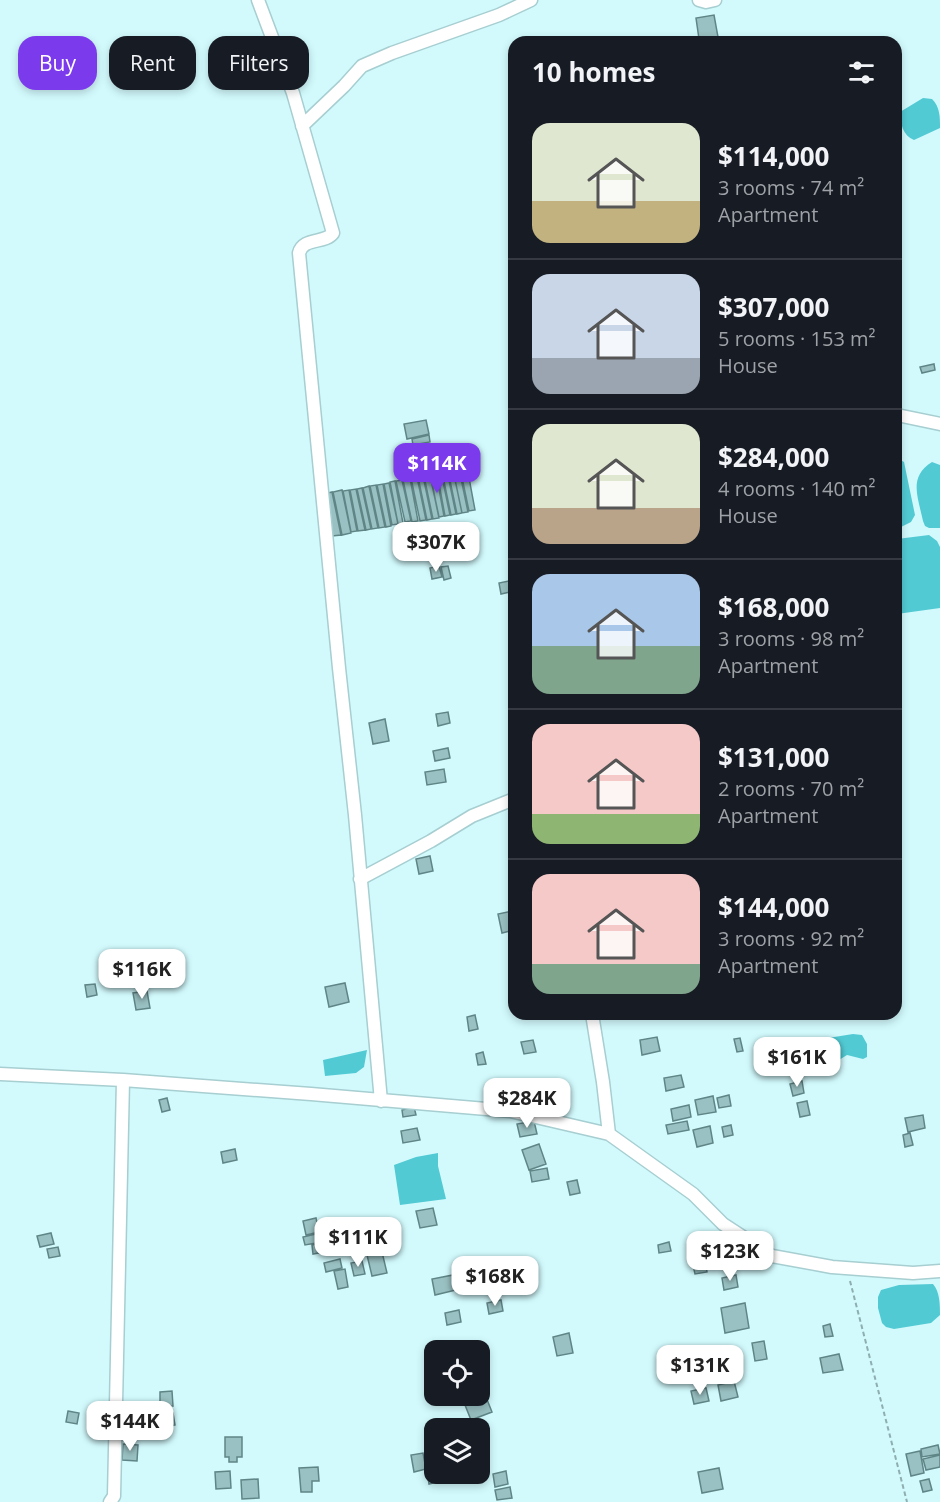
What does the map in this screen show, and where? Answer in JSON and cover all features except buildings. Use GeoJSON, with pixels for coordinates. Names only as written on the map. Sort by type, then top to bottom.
{"type":"FeatureCollection","features":[{"type":"Feature","properties":{"kind":"street"},"geometry":{"type":"LineString","coordinates":[[258,0],[303,126],[333,233],[329,238],[304,244],[299,253],[381,1101]]}},
{"type":"Feature","properties":{"kind":"street"},"geometry":{"type":"LineString","coordinates":[[303,126],[362,66],[499,15],[531,0]]}},
{"type":"Feature","properties":{"kind":"street"},"geometry":{"type":"LineString","coordinates":[[699,0],[706,2],[715,0]]}},
{"type":"Feature","properties":{"kind":"street"},"geometry":{"type":"LineString","coordinates":[[902,416],[940,424]]}},
{"type":"Feature","properties":{"kind":"street"},"geometry":{"type":"LineString","coordinates":[[360,879],[472,816],[508,801]]}},
{"type":"Feature","properties":{"kind":"street"},"geometry":{"type":"LineString","coordinates":[[593,1020],[609,1134]]}},
{"type":"Feature","properties":{"kind":"street"},"geometry":{"type":"LineString","coordinates":[[0,1074],[123,1080],[510,1111],[609,1134],[693,1194],[723,1224],[772,1256],[847,1268],[912,1273],[940,1271]]}},
{"type":"Feature","properties":{"kind":"street"},"geometry":{"type":"LineString","coordinates":[[110,1502],[114,1496],[123,1080]]}},
{"type":"Feature","properties":{"kind":"path"},"geometry":{"type":"LineString","coordinates":[[847,1268],[907,1502]]}},
{"type":"Feature","properties":{"kind":"water"},"geometry":{"type":"Polygon","coordinates":[[[923,98],[932,99],[937,105],[940,128],[914,140],[903,129],[902,111],[923,98]]]}},
{"type":"Feature","properties":{"kind":"water"},"geometry":{"type":"Polygon","coordinates":[[[902,461],[915,515],[911,522],[902,526],[902,461]]]}},
{"type":"Feature","properties":{"kind":"water"},"geometry":{"type":"Polygon","coordinates":[[[932,462],[940,465],[940,528],[925,526],[917,496],[917,481],[920,474],[932,462]]]}},
{"type":"Feature","properties":{"kind":"water"},"geometry":{"type":"Polygon","coordinates":[[[929,535],[937,541],[940,547],[940,608],[902,613],[902,538],[929,535]]]}},
{"type":"Feature","properties":{"kind":"water"},"geometry":{"type":"Polygon","coordinates":[[[862,1035],[867,1044],[867,1057],[863,1059],[847,1055],[839,1060],[831,1058],[828,1038],[862,1035]]]}},
{"type":"Feature","properties":{"kind":"water"},"geometry":{"type":"Polygon","coordinates":[[[367,1050],[364,1067],[356,1073],[325,1076],[323,1060],[367,1050]]]}},
{"type":"Feature","properties":{"kind":"water"},"geometry":{"type":"Polygon","coordinates":[[[438,1153],[438,1166],[446,1199],[400,1205],[394,1165],[416,1157],[438,1153]]]}},
{"type":"Feature","properties":{"kind":"water"},"geometry":{"type":"Polygon","coordinates":[[[933,1284],[940,1303],[940,1315],[931,1323],[894,1329],[882,1323],[878,1308],[878,1297],[881,1290],[899,1285],[933,1284]]]}}]}
